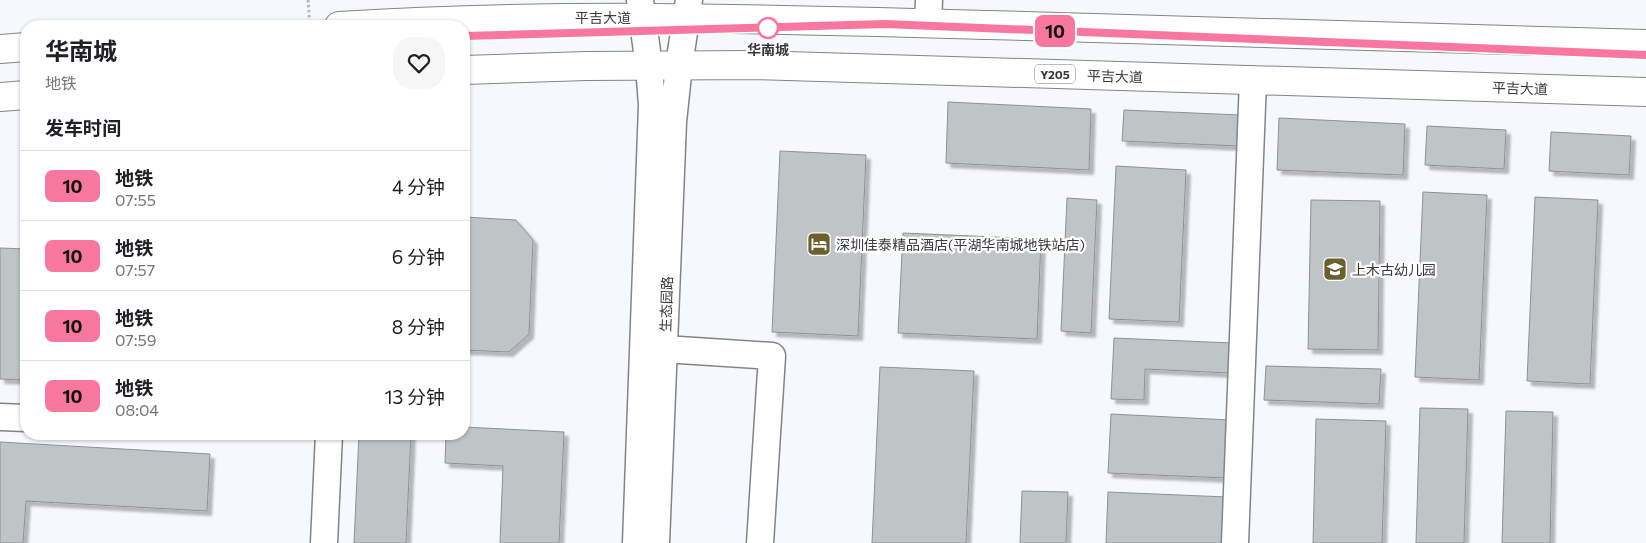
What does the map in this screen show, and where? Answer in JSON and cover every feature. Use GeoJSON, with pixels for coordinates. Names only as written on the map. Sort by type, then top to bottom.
{"type":"FeatureCollection","features":[{"type":"Feature","properties":{"kind":"main road"},"geometry":{"type":"LineString","coordinates":[[546,18],[582,0]]}},
{"type":"Feature","properties":{"kind":"main road"},"geometry":{"type":"LineString","coordinates":[[768,0],[801,15],[828,20]]}},
{"type":"Feature","properties":{"kind":"main road","name":"平吉大道"},"geometry":{"type":"LineString","coordinates":[[470,20],[546,18],[641,9],[687,9],[828,20],[929,12],[1646,44]]}},
{"type":"Feature","properties":{"kind":"main road"},"geometry":{"type":"LineString","coordinates":[[0,49],[20,47]]}},
{"type":"Feature","properties":{"kind":"main road","name":"平吉大道"},"geometry":{"type":"LineString","coordinates":[[470,70],[587,66],[757,65],[1646,92]]}},
{"type":"Feature","properties":{"kind":"main road"},"geometry":{"type":"LineString","coordinates":[[0,97],[20,95]]}},
{"type":"Feature","properties":{"kind":"street","name":"生态园路"},"geometry":{"type":"LineString","coordinates":[[636,543],[652,120],[651,88],[641,9]]}},
{"type":"Feature","properties":{"kind":"street","name":"生态园路"},"geometry":{"type":"LineString","coordinates":[[656,543],[673,122],[687,9]]}},
{"type":"Feature","properties":{"kind":"street"},"geometry":{"type":"LineString","coordinates":[[1234,543],[1253,80]]}},
{"type":"Feature","properties":{"kind":"street"},"geometry":{"type":"LineString","coordinates":[[664,349],[772,356],[760,543]]}},
{"type":"Feature","properties":{"kind":"street"},"geometry":{"type":"LineString","coordinates":[[0,417],[20,418]]}},
{"type":"Feature","properties":{"kind":"street"},"geometry":{"type":"LineString","coordinates":[[324,543],[329,440]]}},
{"type":"Feature","properties":{"kind":"path"},"geometry":{"type":"LineString","coordinates":[[308,0],[310,20]]}},
{"type":"Feature","properties":{"kind":"building"},"geometry":{"type":"Polygon","coordinates":[[[948,102],[1091,109],[1089,170],[946,163],[948,102]]]}},
{"type":"Feature","properties":{"kind":"building"},"geometry":{"type":"Polygon","coordinates":[[[1124,110],[1240,115],[1239,146],[1122,141],[1124,110]]]}},
{"type":"Feature","properties":{"kind":"building"},"geometry":{"type":"Polygon","coordinates":[[[1279,118],[1405,124],[1403,175],[1277,170],[1279,118]]]}},
{"type":"Feature","properties":{"kind":"building"},"geometry":{"type":"Polygon","coordinates":[[[1427,126],[1506,130],[1504,169],[1425,165],[1427,126]]]}},
{"type":"Feature","properties":{"kind":"building"},"geometry":{"type":"Polygon","coordinates":[[[1551,132],[1631,136],[1629,175],[1549,171],[1551,132]]]}},
{"type":"Feature","properties":{"kind":"building"},"geometry":{"type":"Polygon","coordinates":[[[780,151],[866,155],[858,336],[772,332],[780,151]]]}},
{"type":"Feature","properties":{"kind":"building"},"geometry":{"type":"Polygon","coordinates":[[[1116,166],[1186,170],[1179,322],[1109,319],[1116,166]]]}},
{"type":"Feature","properties":{"kind":"building"},"geometry":{"type":"Polygon","coordinates":[[[1423,192],[1487,195],[1479,380],[1415,377],[1423,192]]]}},
{"type":"Feature","properties":{"kind":"building"},"geometry":{"type":"Polygon","coordinates":[[[1535,197],[1598,200],[1590,384],[1527,381],[1535,197]]]}},
{"type":"Feature","properties":{"kind":"building"},"geometry":{"type":"Polygon","coordinates":[[[1067,198],[1097,200],[1091,333],[1061,331],[1067,198]]]}},
{"type":"Feature","properties":{"kind":"building"},"geometry":{"type":"Polygon","coordinates":[[[1311,200],[1380,201],[1378,350],[1308,349],[1311,200]]]}},
{"type":"Feature","properties":{"kind":"building"},"geometry":{"type":"Polygon","coordinates":[[[470,217],[516,220],[533,240],[529,334],[509,352],[470,350],[470,217]]]}},
{"type":"Feature","properties":{"kind":"building"},"geometry":{"type":"Polygon","coordinates":[[[903,233],[1041,239],[1037,339],[898,333],[903,233]]]}},
{"type":"Feature","properties":{"kind":"building"},"geometry":{"type":"Polygon","coordinates":[[[0,248],[20,249],[20,380],[0,379],[0,248]]]}},
{"type":"Feature","properties":{"kind":"building"},"geometry":{"type":"Polygon","coordinates":[[[1114,338],[1232,343],[1230,373],[1145,369],[1144,400],[1111,399],[1114,338]]]}},
{"type":"Feature","properties":{"kind":"building"},"geometry":{"type":"Polygon","coordinates":[[[1266,366],[1381,369],[1379,404],[1264,400],[1266,366]]]}},
{"type":"Feature","properties":{"kind":"building"},"geometry":{"type":"Polygon","coordinates":[[[880,367],[974,371],[966,543],[872,543],[880,367]]]}},
{"type":"Feature","properties":{"kind":"building"},"geometry":{"type":"Polygon","coordinates":[[[1420,408],[1468,409],[1464,543],[1416,543],[1420,408]]]}},
{"type":"Feature","properties":{"kind":"building"},"geometry":{"type":"Polygon","coordinates":[[[1506,411],[1553,412],[1550,543],[1502,543],[1506,411]]]}},
{"type":"Feature","properties":{"kind":"building"},"geometry":{"type":"Polygon","coordinates":[[[1111,414],[1230,420],[1227,478],[1108,473],[1111,414]]]}},
{"type":"Feature","properties":{"kind":"building"},"geometry":{"type":"Polygon","coordinates":[[[1316,419],[1386,421],[1382,543],[1313,543],[1316,419]]]}},
{"type":"Feature","properties":{"kind":"building"},"geometry":{"type":"Polygon","coordinates":[[[470,427],[564,432],[559,543],[500,543],[503,466],[445,463],[446,440],[470,440],[470,427]]]}},
{"type":"Feature","properties":{"kind":"building"},"geometry":{"type":"Polygon","coordinates":[[[359,440],[411,440],[406,543],[354,543],[359,440]]]}},
{"type":"Feature","properties":{"kind":"building"},"geometry":{"type":"Polygon","coordinates":[[[0,442],[210,454],[207,511],[26,501],[23,543],[0,543],[0,442]]]}},
{"type":"Feature","properties":{"kind":"building"},"geometry":{"type":"Polygon","coordinates":[[[1022,491],[1068,492],[1066,543],[1020,543],[1022,491]]]}},
{"type":"Feature","properties":{"kind":"building"},"geometry":{"type":"Polygon","coordinates":[[[1108,492],[1227,497],[1225,543],[1106,543],[1108,492]]]}},
{"type":"Feature","properties":{"kind":"metro line","name":"10"},"geometry":{"type":"LineString","coordinates":[[470,36],[885,24],[1646,55]]}},
{"type":"Feature","properties":{"kind":"place","name":"华南城"},"geometry":{"type":"Point","coordinates":[768,28]}},
{"type":"Feature","properties":{"kind":"place","name":"深圳佳泰精品酒店(平湖华南城地铁站店)"},"geometry":{"type":"Point","coordinates":[819,244]}},
{"type":"Feature","properties":{"kind":"place","name":"上木古幼儿园"},"geometry":{"type":"Point","coordinates":[1335,269]}}]}
